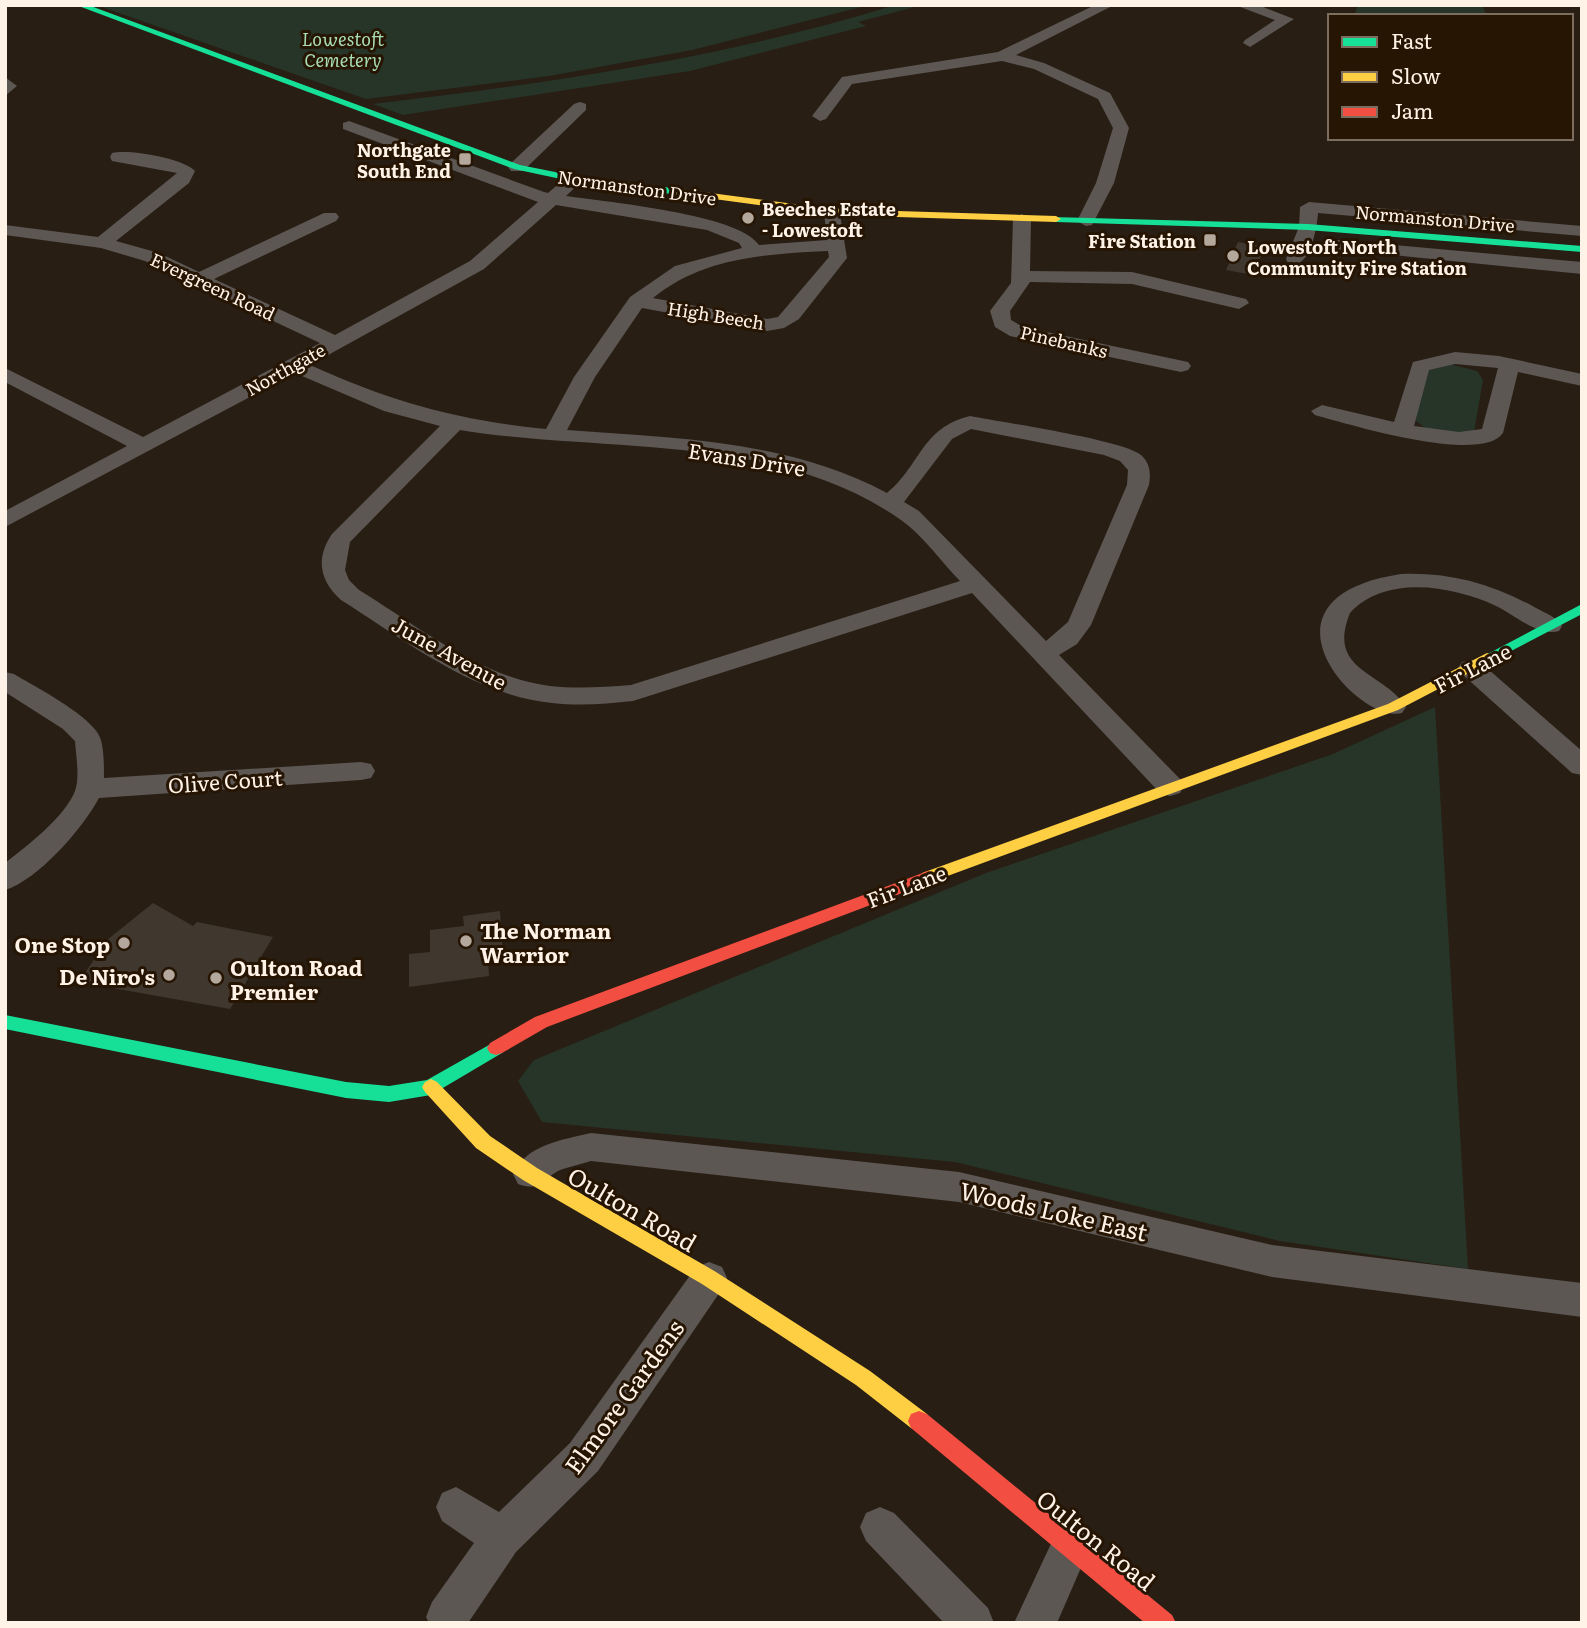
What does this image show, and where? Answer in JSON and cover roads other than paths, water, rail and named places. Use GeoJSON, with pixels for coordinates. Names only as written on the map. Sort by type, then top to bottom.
{"type":"FeatureCollection","features":[{"type":"Feature","properties":{"kind":"main road","name":"Normanston Drive"},"geometry":{"type":"LineString","coordinates":[[80,5],[517,167],[575,179],[833,212],[1308,226],[1416,242],[1582,249]]}},
{"type":"Feature","properties":{"kind":"main road","name":"Fir Lane"},"geometry":{"type":"LineString","coordinates":[[431,1087],[541,1022],[1170,786],[1393,707],[1582,608]]}},
{"type":"Feature","properties":{"kind":"main road"},"geometry":{"type":"LineString","coordinates":[[5,1022],[346,1090],[389,1094],[431,1087]]}},
{"type":"Feature","properties":{"kind":"main road","name":"Oulton Road"},"geometry":{"type":"LineString","coordinates":[[431,1087],[483,1142],[530,1174],[709,1278],[863,1378],[941,1438],[1164,1623]]}},
{"type":"Feature","properties":{"kind":"street"},"geometry":{"type":"LineString","coordinates":[[820,116],[847,80],[1002,56],[1107,5]]}},
{"type":"Feature","properties":{"kind":"street"},"geometry":{"type":"LineString","coordinates":[[1242,5],[1287,19],[1250,43]]}},
{"type":"Feature","properties":{"kind":"street"},"geometry":{"type":"LineString","coordinates":[[1002,56],[1039,66],[1104,96],[1121,128],[1105,183],[1086,221]]}},
{"type":"Feature","properties":{"kind":"street"},"geometry":{"type":"LineString","coordinates":[[5,82],[9,86],[5,91]]}},
{"type":"Feature","properties":{"kind":"street"},"geometry":{"type":"LineString","coordinates":[[517,167],[580,107]]}},
{"type":"Feature","properties":{"kind":"street"},"geometry":{"type":"LineString","coordinates":[[357,134],[551,200],[710,225],[747,239],[753,250]]}},
{"type":"Feature","properties":{"kind":"street"},"geometry":{"type":"LineString","coordinates":[[102,243],[183,179],[186,171],[177,165],[118,157]]}},
{"type":"Feature","properties":{"kind":"street","name":"Northgate"},"geometry":{"type":"LineString","coordinates":[[5,520],[333,342],[424,297],[477,265],[575,179]]}},
{"type":"Feature","properties":{"kind":"street","name":"Normanston Drive"},"geometry":{"type":"LineString","coordinates":[[1308,226],[1309,207],[1313,206],[1582,231]]}},
{"type":"Feature","properties":{"kind":"street","name":"High Beech"},"geometry":{"type":"LineString","coordinates":[[637,301],[768,325],[784,321],[838,258],[833,212]]}},
{"type":"Feature","properties":{"kind":"street"},"geometry":{"type":"LineString","coordinates":[[199,279],[331,217]]}},
{"type":"Feature","properties":{"kind":"street","name":"Pinebanks"},"geometry":{"type":"LineString","coordinates":[[1022,219],[1020,283],[1000,311],[1002,323],[1008,328],[1181,366]]}},
{"type":"Feature","properties":{"kind":"street"},"geometry":{"type":"LineString","coordinates":[[1295,259],[1308,226]]}},
{"type":"Feature","properties":{"kind":"street","name":"Evergreen Road"},"geometry":{"type":"LineString","coordinates":[[5,230],[102,243],[152,257],[333,342]]}},
{"type":"Feature","properties":{"kind":"street","name":"Normanston Drive"},"geometry":{"type":"LineString","coordinates":[[1339,245],[1416,242],[1582,268]]}},
{"type":"Feature","properties":{"kind":"street","name":"High Beech"},"geometry":{"type":"LineString","coordinates":[[554,436],[576,388],[637,301],[661,280],[700,264],[753,250],[836,245]]}},
{"type":"Feature","properties":{"kind":"street"},"geometry":{"type":"LineString","coordinates":[[1021,275],[1132,278],[1240,303]]}},
{"type":"Feature","properties":{"kind":"street"},"geometry":{"type":"LineString","coordinates":[[1403,428],[1420,366],[1432,359],[1467,358],[1582,380]]}},
{"type":"Feature","properties":{"kind":"street","name":"Evans Drive"},"geometry":{"type":"LineString","coordinates":[[294,365],[386,405],[455,423],[554,436],[766,457],[825,473],[889,503],[911,516],[1170,786]]}},
{"type":"Feature","properties":{"kind":"street"},"geometry":{"type":"LineString","coordinates":[[1322,411],[1449,439],[1484,439],[1492,433],[1509,366]]}},
{"type":"Feature","properties":{"kind":"street"},"geometry":{"type":"LineString","coordinates":[[5,374],[144,446]]}},
{"type":"Feature","properties":{"kind":"street"},"geometry":{"type":"LineString","coordinates":[[889,503],[907,490],[944,433],[954,425],[970,422],[1107,449],[1127,454],[1138,462],[1141,473],[1138,485],[1079,625],[1068,638],[1044,654]]}},
{"type":"Feature","properties":{"kind":"street","name":"June Avenue"},"geometry":{"type":"LineString","coordinates":[[455,423],[340,539],[333,551],[332,574],[338,585],[351,595],[483,676],[525,692],[582,699],[633,693],[976,584]]}},
{"type":"Feature","properties":{"kind":"street"},"geometry":{"type":"LineString","coordinates":[[1393,707],[1357,680],[1334,652],[1331,642],[1333,622],[1345,603],[1354,595],[1398,583],[1453,584],[1505,600],[1550,626]]}},
{"type":"Feature","properties":{"kind":"street"},"geometry":{"type":"LineString","coordinates":[[1471,668],[1582,766]]}},
{"type":"Feature","properties":{"kind":"street"},"geometry":{"type":"LineString","coordinates":[[5,680],[72,723],[88,738],[90,789],[78,811],[59,833],[5,879]]}},
{"type":"Feature","properties":{"kind":"street","name":"Olive Court"},"geometry":{"type":"LineString","coordinates":[[90,789],[361,771]]}},
{"type":"Feature","properties":{"kind":"street","name":"Woods Loke East"},"geometry":{"type":"LineString","coordinates":[[530,1174],[550,1158],[591,1147],[959,1187],[1272,1261],[1582,1300]]}},
{"type":"Feature","properties":{"kind":"street","name":"Elmore Gardens"},"geometry":{"type":"LineString","coordinates":[[446,1616],[502,1538],[584,1457],[709,1278]]}},
{"type":"Feature","properties":{"kind":"street"},"geometry":{"type":"LineString","coordinates":[[456,1507],[502,1538]]}},
{"type":"Feature","properties":{"kind":"street"},"geometry":{"type":"LineString","coordinates":[[880,1527],[972,1623]]}},
{"type":"Feature","properties":{"kind":"street"},"geometry":{"type":"LineString","coordinates":[[1035,1623],[1070,1547]]}},
{"type":"Feature","properties":{"kind":"place","name":"Northgate South End"},"geometry":{"type":"Point","coordinates":[465,159]}},
{"type":"Feature","properties":{"kind":"place","name":"Beeches Estate - Lowestoft"},"geometry":{"type":"Point","coordinates":[748,218]}},
{"type":"Feature","properties":{"kind":"place","name":"Fire Station"},"geometry":{"type":"Point","coordinates":[1210,240]}},
{"type":"Feature","properties":{"kind":"place","name":"Lowestoft North Community Fire Station"},"geometry":{"type":"Point","coordinates":[1233,256]}},
{"type":"Feature","properties":{"kind":"place","name":"The Norman Warrior"},"geometry":{"type":"Point","coordinates":[466,941]}},
{"type":"Feature","properties":{"kind":"place","name":"One Stop"},"geometry":{"type":"Point","coordinates":[124,943]}},
{"type":"Feature","properties":{"kind":"place","name":"De Niro's"},"geometry":{"type":"Point","coordinates":[169,975]}},
{"type":"Feature","properties":{"kind":"place","name":"Oulton Road Premier"},"geometry":{"type":"Point","coordinates":[216,978]}},
{"type":"Feature","properties":{"kind":"park label","name":"Lowestoft Cemetery"},"geometry":{"type":"Point","coordinates":[343,48]}}]}
